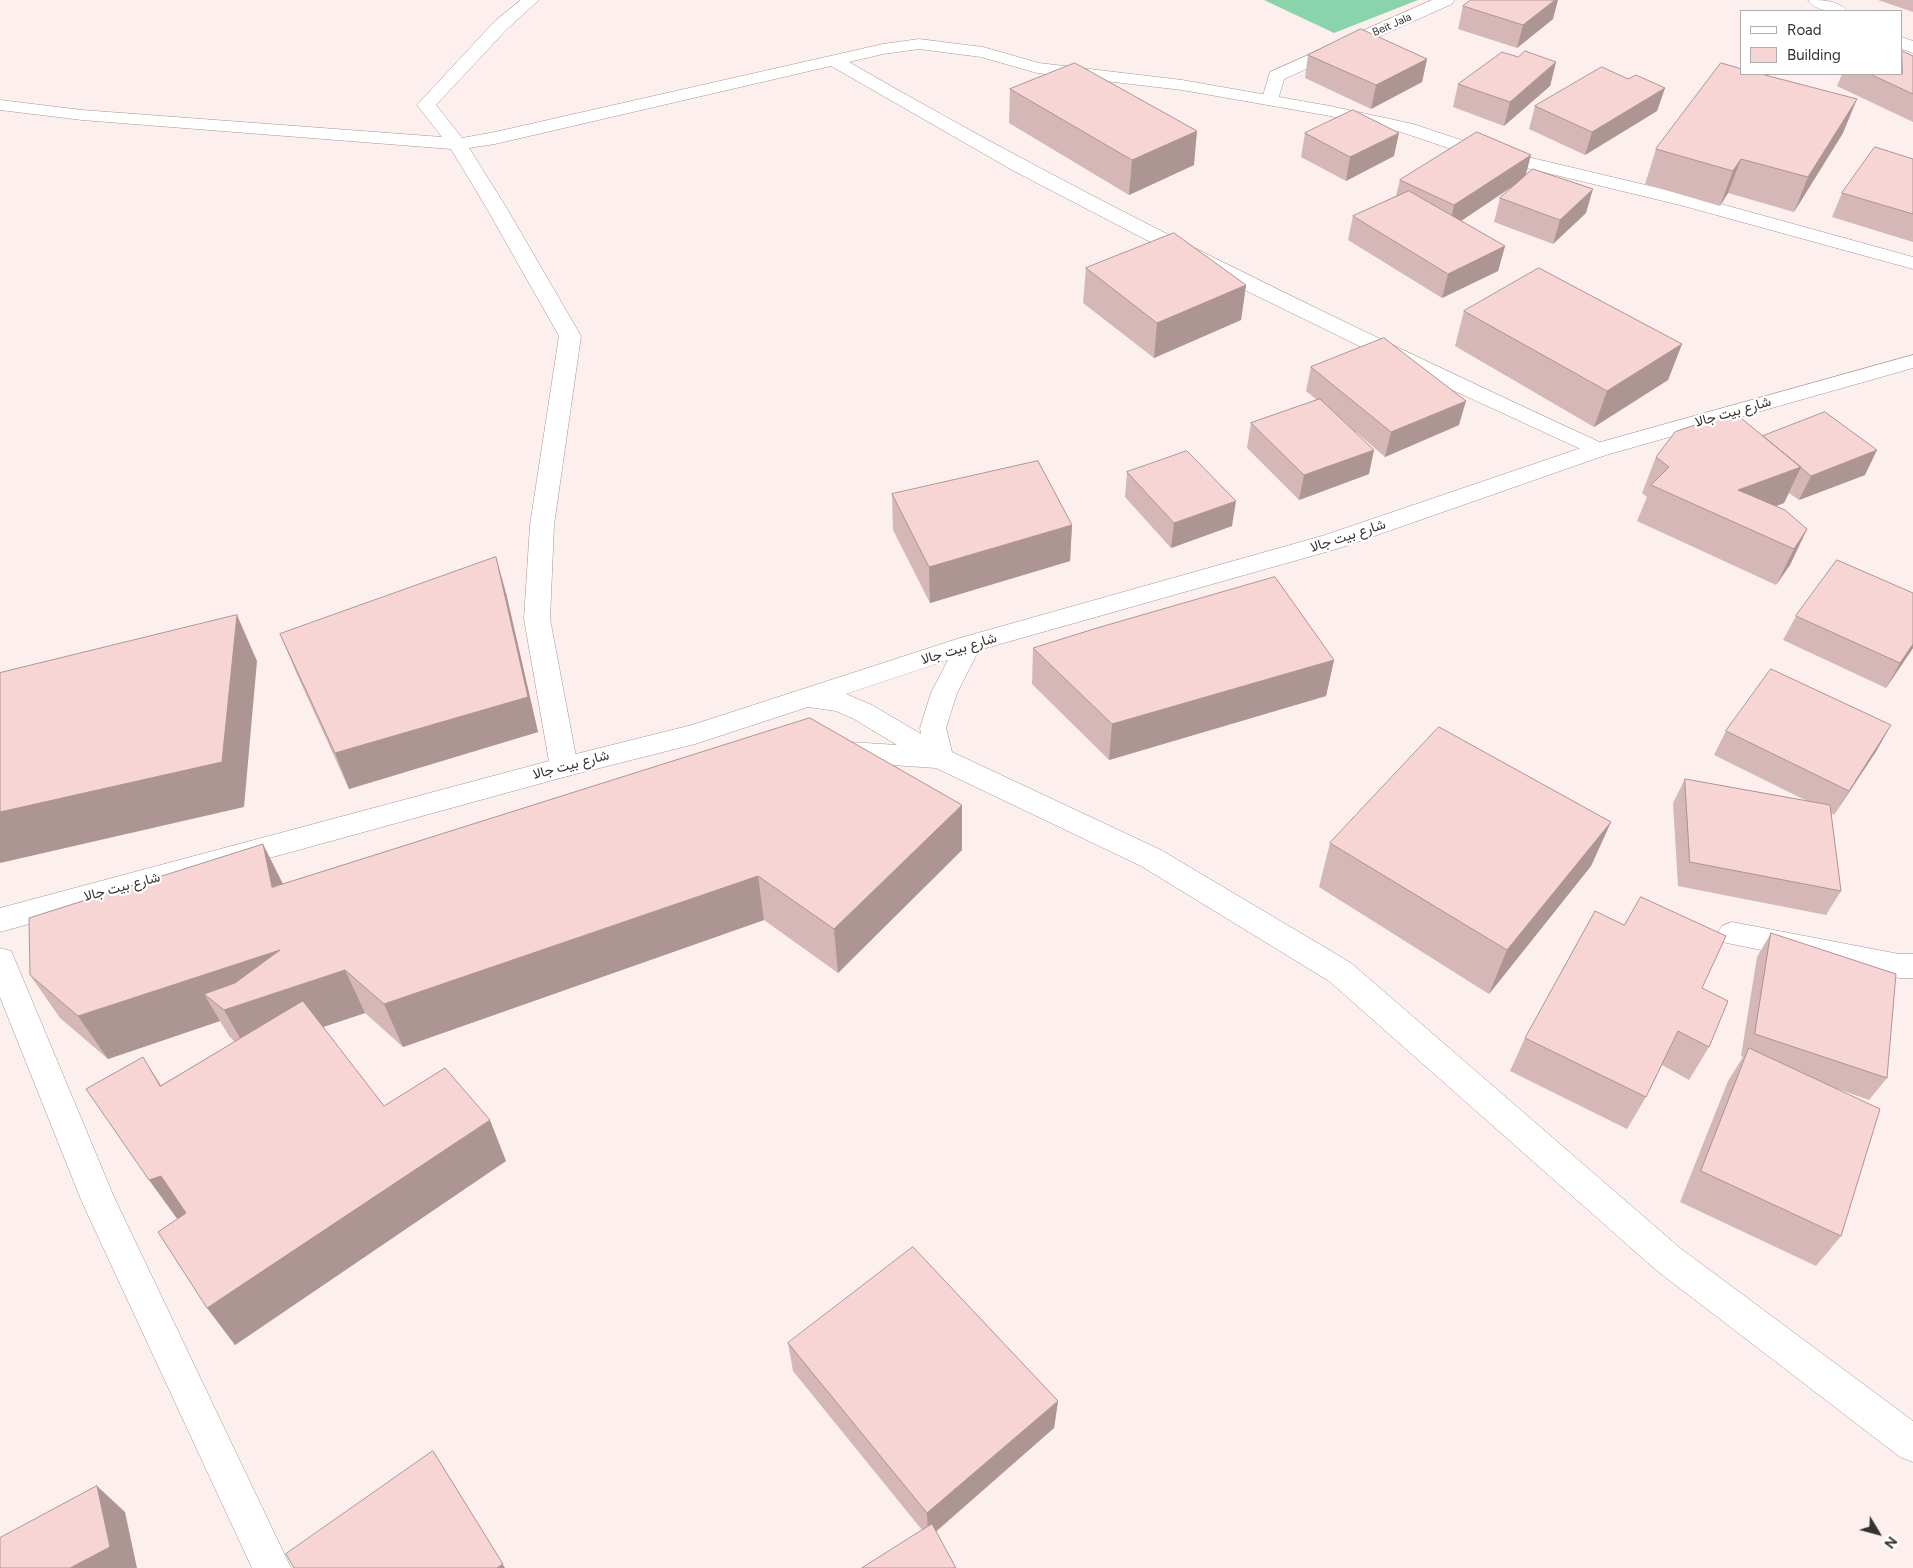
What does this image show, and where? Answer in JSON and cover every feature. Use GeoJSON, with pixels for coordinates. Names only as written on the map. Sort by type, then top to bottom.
{"type":"FeatureCollection","features":[{"type":"Feature","properties":{"kind":"street"},"geometry":{"type":"LineString","coordinates":[[531,0],[501,24],[426,105],[457,144],[501,215],[570,336],[566,379],[542,525],[537,619],[564,767]]}},
{"type":"Feature","properties":{"kind":"street","name":"Beit Jala"},"geometry":{"type":"LineString","coordinates":[[1271,99],[1276,76],[1446,0]]}},
{"type":"Feature","properties":{"kind":"street"},"geometry":{"type":"LineString","coordinates":[[1816,0],[1837,10]]}},
{"type":"Feature","properties":{"kind":"street"},"geometry":{"type":"LineString","coordinates":[[0,105],[92,116],[457,144],[495,138],[883,49],[919,44],[983,52],[1037,68],[1182,85],[1271,99],[1406,128],[1467,148],[1685,200],[1867,248],[1913,263]]}},
{"type":"Feature","properties":{"kind":"street"},"geometry":{"type":"LineString","coordinates":[[834,61],[931,118],[1221,272],[1402,360],[1598,450]]}},
{"type":"Feature","properties":{"kind":"street","name":"شارع بيت جالا"},"geometry":{"type":"LineString","coordinates":[[0,920],[564,767],[695,734],[810,698],[969,644],[1331,542],[1598,450],[1913,361]]}},
{"type":"Feature","properties":{"kind":"street"},"geometry":{"type":"LineString","coordinates":[[940,758],[933,728],[944,693],[969,644]]}},
{"type":"Feature","properties":{"kind":"street"},"geometry":{"type":"LineString","coordinates":[[863,712],[860,696],[873,676]]}},
{"type":"Feature","properties":{"kind":"street"},"geometry":{"type":"LineString","coordinates":[[810,698],[840,702],[863,712],[940,758],[1151,858],[1340,972],[1668,1259],[1913,1444]]}},
{"type":"Feature","properties":{"kind":"street"},"geometry":{"type":"LineString","coordinates":[[695,734],[754,741]]}},
{"type":"Feature","properties":{"kind":"street"},"geometry":{"type":"LineString","coordinates":[[814,749],[940,758]]}},
{"type":"Feature","properties":{"kind":"street"},"geometry":{"type":"LineString","coordinates":[[1732,934],[1899,966],[1913,966]]}},
{"type":"Feature","properties":{"kind":"street"},"geometry":{"type":"LineString","coordinates":[[0,960],[99,1202],[272,1568]]}},
{"type":"Feature","properties":{"kind":"green space"},"geometry":{"type":"Polygon","coordinates":[[[1264,0],[1418,0],[1334,33],[1264,0]]]}},
{"type":"Feature","properties":{"kind":"building"},"geometry":{"type":"Polygon","coordinates":[[[1471,0],[1555,0],[1523,25],[1463,6],[1471,0]]]}},
{"type":"Feature","properties":{"kind":"building"},"geometry":{"type":"Polygon","coordinates":[[[1361,29],[1427,59],[1376,85],[1308,55],[1361,29]]]}},
{"type":"Feature","properties":{"kind":"building"},"geometry":{"type":"Polygon","coordinates":[[[1525,51],[1556,62],[1510,102],[1458,84],[1502,52],[1518,57],[1525,51]]]}},
{"type":"Feature","properties":{"kind":"building"},"geometry":{"type":"Polygon","coordinates":[[[1903,51],[1913,56],[1913,94],[1872,75],[1903,75],[1903,51]]]}},
{"type":"Feature","properties":{"kind":"building"},"geometry":{"type":"Polygon","coordinates":[[[1075,63],[1197,131],[1132,160],[1010,89],[1075,63]]]}},
{"type":"Feature","properties":{"kind":"building"},"geometry":{"type":"Polygon","coordinates":[[[1721,63],[1740,68],[1740,75],[1765,75],[1857,99],[1808,177],[1741,159],[1733,171],[1656,149],[1721,63]]]}},
{"type":"Feature","properties":{"kind":"building"},"geometry":{"type":"Polygon","coordinates":[[[1602,67],[1628,79],[1636,75],[1665,88],[1592,132],[1535,106],[1602,67]]]}},
{"type":"Feature","properties":{"kind":"building"},"geometry":{"type":"Polygon","coordinates":[[[1353,110],[1399,133],[1350,157],[1305,133],[1353,110]]]}},
{"type":"Feature","properties":{"kind":"building"},"geometry":{"type":"Polygon","coordinates":[[[1477,132],[1531,155],[1454,205],[1400,180],[1477,132]]]}},
{"type":"Feature","properties":{"kind":"building"},"geometry":{"type":"Polygon","coordinates":[[[1875,147],[1913,159],[1913,214],[1842,193],[1875,147]]]}},
{"type":"Feature","properties":{"kind":"building"},"geometry":{"type":"Polygon","coordinates":[[[1533,169],[1593,189],[1560,220],[1500,198],[1533,169]]]}},
{"type":"Feature","properties":{"kind":"building"},"geometry":{"type":"Polygon","coordinates":[[[1409,191],[1505,246],[1448,274],[1353,216],[1409,191]]]}},
{"type":"Feature","properties":{"kind":"building"},"geometry":{"type":"Polygon","coordinates":[[[1174,233],[1246,285],[1157,323],[1086,268],[1174,233]]]}},
{"type":"Feature","properties":{"kind":"building"},"geometry":{"type":"Polygon","coordinates":[[[1539,268],[1682,344],[1607,391],[1464,311],[1539,268]]]}},
{"type":"Feature","properties":{"kind":"building"},"geometry":{"type":"Polygon","coordinates":[[[1384,338],[1466,401],[1391,432],[1311,367],[1384,338]]]}},
{"type":"Feature","properties":{"kind":"building"},"geometry":{"type":"Polygon","coordinates":[[[1320,399],[1374,450],[1304,475],[1251,423],[1320,399]]]}},
{"type":"Feature","properties":{"kind":"building"},"geometry":{"type":"Polygon","coordinates":[[[1825,412],[1877,450],[1811,476],[1763,436],[1825,412]]]}},
{"type":"Feature","properties":{"kind":"building"},"geometry":{"type":"Polygon","coordinates":[[[1729,414],[1742,419],[1801,467],[1738,490],[1785,510],[1807,529],[1794,549],[1651,485],[1669,467],[1656,457],[1675,432],[1729,414]]]}},
{"type":"Feature","properties":{"kind":"building"},"geometry":{"type":"Polygon","coordinates":[[[1187,451],[1236,501],[1174,523],[1127,472],[1187,451]]]}},
{"type":"Feature","properties":{"kind":"building"},"geometry":{"type":"Polygon","coordinates":[[[1038,461],[1072,525],[929,567],[892,494],[1038,461]]]}},
{"type":"Feature","properties":{"kind":"building"},"geometry":{"type":"Polygon","coordinates":[[[496,557],[528,697],[335,753],[280,634],[496,557]]]}},
{"type":"Feature","properties":{"kind":"building"},"geometry":{"type":"Polygon","coordinates":[[[1837,560],[1913,593],[1913,644],[1900,663],[1796,616],[1837,560]]]}},
{"type":"Feature","properties":{"kind":"building"},"geometry":{"type":"Polygon","coordinates":[[[1275,577],[1334,660],[1112,724],[1033,648],[1097,628],[1275,577]]]}},
{"type":"Feature","properties":{"kind":"building"},"geometry":{"type":"Polygon","coordinates":[[[237,615],[222,762],[0,812],[0,673],[237,615]]]}},
{"type":"Feature","properties":{"kind":"building"},"geometry":{"type":"Polygon","coordinates":[[[1771,669],[1891,725],[1849,791],[1726,731],[1771,669]]]}},
{"type":"Feature","properties":{"kind":"building"},"geometry":{"type":"Polygon","coordinates":[[[810,718],[962,805],[834,929],[758,876],[384,1004],[345,970],[224,1010],[204,994],[235,983],[280,950],[78,1016],[30,975],[29,918],[263,844],[272,887],[810,718]]]}},
{"type":"Feature","properties":{"kind":"building"},"geometry":{"type":"Polygon","coordinates":[[[1439,727],[1611,822],[1507,950],[1330,843],[1439,727]]]}},
{"type":"Feature","properties":{"kind":"building"},"geometry":{"type":"Polygon","coordinates":[[[1685,779],[1830,805],[1841,891],[1690,862],[1685,779]]]}},
{"type":"Feature","properties":{"kind":"building"},"geometry":{"type":"Polygon","coordinates":[[[1641,897],[1726,936],[1702,988],[1728,1001],[1709,1047],[1678,1031],[1646,1097],[1525,1038],[1595,911],[1624,925],[1641,897]]]}},
{"type":"Feature","properties":{"kind":"building"},"geometry":{"type":"Polygon","coordinates":[[[1771,933],[1896,974],[1887,1078],[1755,1034],[1771,933]]]}},
{"type":"Feature","properties":{"kind":"building"},"geometry":{"type":"Polygon","coordinates":[[[303,1001],[384,1106],[445,1068],[490,1120],[207,1308],[158,1232],[186,1213],[161,1176],[149,1180],[86,1089],[143,1057],[160,1086],[303,1001]]]}},
{"type":"Feature","properties":{"kind":"building"},"geometry":{"type":"Polygon","coordinates":[[[1749,1048],[1880,1109],[1841,1236],[1701,1171],[1749,1048]]]}},
{"type":"Feature","properties":{"kind":"building"},"geometry":{"type":"Polygon","coordinates":[[[913,1247],[1058,1401],[927,1513],[788,1343],[913,1247]]]}},
{"type":"Feature","properties":{"kind":"building"},"geometry":{"type":"Polygon","coordinates":[[[433,1451],[503,1564],[497,1568],[294,1568],[286,1554],[433,1451]]]}},
{"type":"Feature","properties":{"kind":"building"},"geometry":{"type":"Polygon","coordinates":[[[97,1486],[110,1547],[70,1568],[0,1568],[0,1538],[97,1486]]]}},
{"type":"Feature","properties":{"kind":"building"},"geometry":{"type":"Polygon","coordinates":[[[932,1524],[956,1568],[862,1568],[932,1524]]]}}]}
